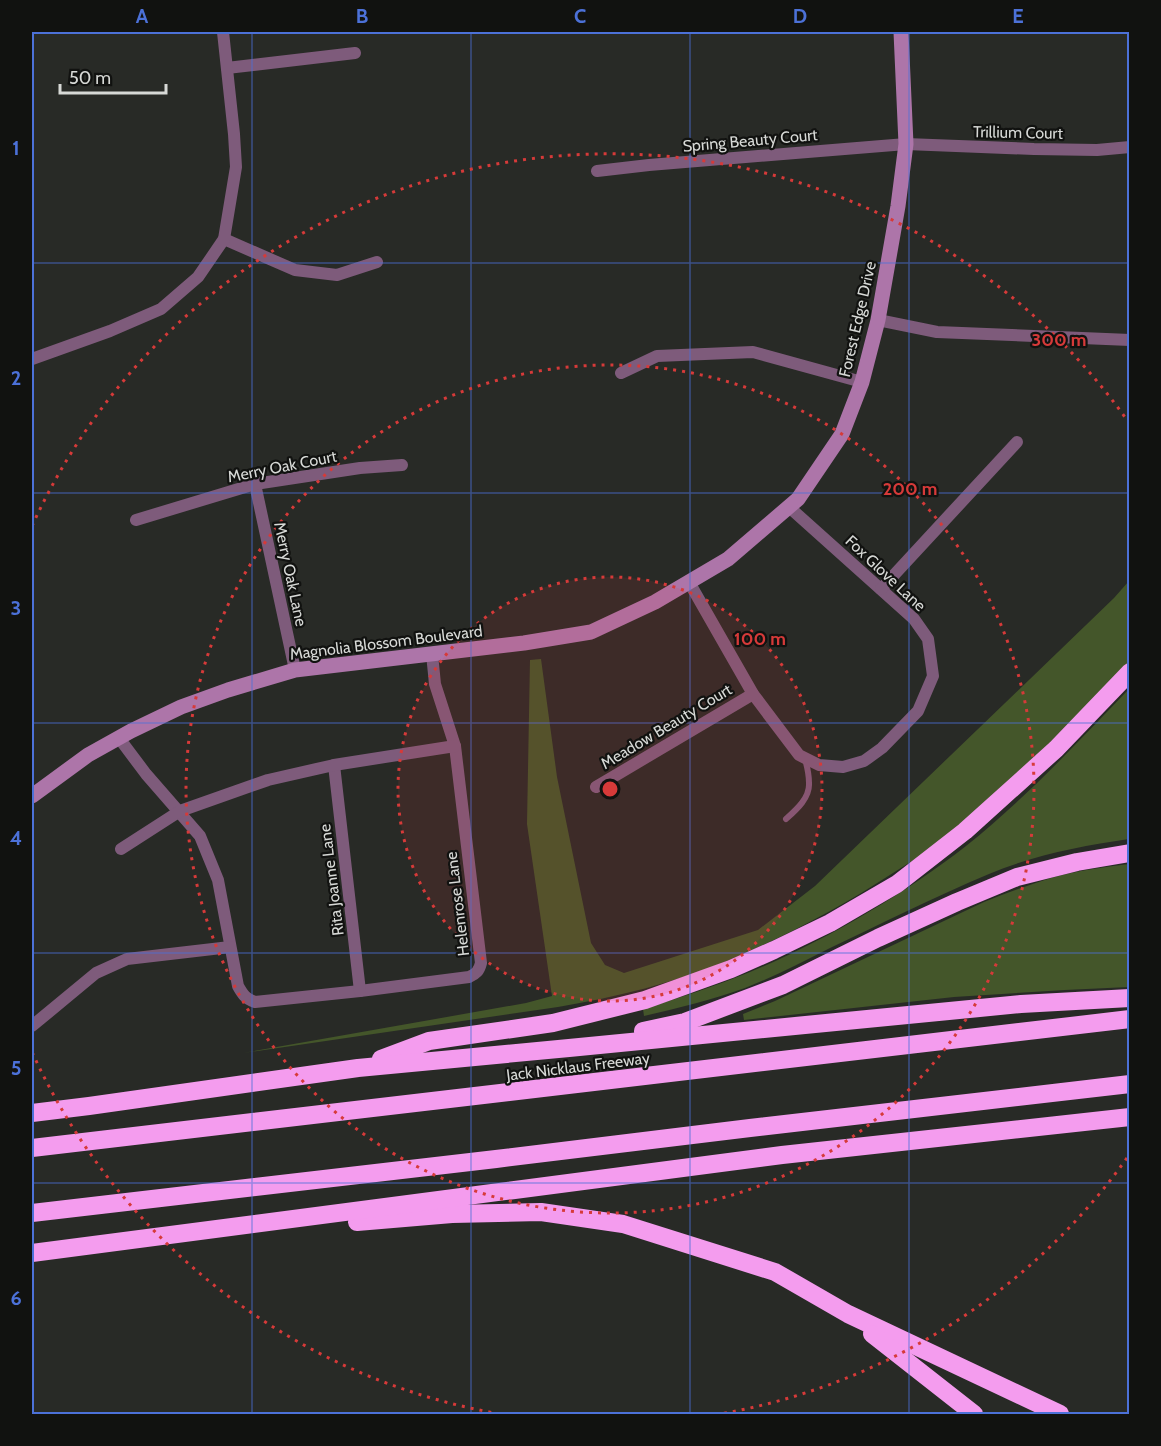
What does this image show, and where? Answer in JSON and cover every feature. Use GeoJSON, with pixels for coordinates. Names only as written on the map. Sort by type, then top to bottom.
{"type":"FeatureCollection","features":[{"type":"Feature","properties":{"kind":"highway"},"geometry":{"type":"LineString","coordinates":[[358,1068],[429,1041],[553,1023],[645,1000],[731,969],[830,923],[897,884],[965,831],[1056,750],[1130,672]]}},
{"type":"Feature","properties":{"kind":"highway"},"geometry":{"type":"LineString","coordinates":[[568,1048],[685,1022],[783,985],[878,938],[1017,877],[1130,852]]}},
{"type":"Feature","properties":{"kind":"highway"},"geometry":{"type":"LineString","coordinates":[[32,1113],[358,1068],[1021,1004],[1130,998]]}},
{"type":"Feature","properties":{"kind":"highway","name":"Jack Nicklaus Freeway"},"geometry":{"type":"LineString","coordinates":[[32,1148],[739,1068],[1130,1019]]}},
{"type":"Feature","properties":{"kind":"highway"},"geometry":{"type":"LineString","coordinates":[[32,1213],[1130,1084]]}},
{"type":"Feature","properties":{"kind":"highway"},"geometry":{"type":"LineString","coordinates":[[32,1253],[782,1155],[1130,1117]]}},
{"type":"Feature","properties":{"kind":"highway"},"geometry":{"type":"LineString","coordinates":[[104,1244],[452,1214],[541,1212],[623,1224],[775,1272],[848,1314],[1060,1414]]}},
{"type":"Feature","properties":{"kind":"highway"},"geometry":{"type":"LineString","coordinates":[[848,1314],[974,1414]]}},
{"type":"Feature","properties":{"kind":"street"},"geometry":{"type":"LineString","coordinates":[[32,359],[110,331],[162,309],[198,278],[224,238],[236,167],[223,32]]}},
{"type":"Feature","properties":{"kind":"street","name":"Forest Edge Drive"},"geometry":{"type":"LineString","coordinates":[[524,643],[591,632],[655,602],[728,559],[798,500],[842,434],[862,382],[878,320],[898,206],[906,144],[901,32]]}},
{"type":"Feature","properties":{"kind":"street"},"geometry":{"type":"LineString","coordinates":[[227,68],[354,53]]}},
{"type":"Feature","properties":{"kind":"street","name":"Trillium Court"},"geometry":{"type":"LineString","coordinates":[[906,144],[1097,150],[1130,147]]}},
{"type":"Feature","properties":{"kind":"street","name":"Spring Beauty Court"},"geometry":{"type":"LineString","coordinates":[[597,171],[906,144]]}},
{"type":"Feature","properties":{"kind":"street"},"geometry":{"type":"LineString","coordinates":[[224,238],[295,270],[337,275],[377,262]]}},
{"type":"Feature","properties":{"kind":"street"},"geometry":{"type":"LineString","coordinates":[[878,320],[937,332],[1130,340]]}},
{"type":"Feature","properties":{"kind":"street"},"geometry":{"type":"LineString","coordinates":[[621,373],[657,356],[753,352],[862,382]]}},
{"type":"Feature","properties":{"kind":"street"},"geometry":{"type":"LineString","coordinates":[[881,589],[1017,442]]}},
{"type":"Feature","properties":{"kind":"street","name":"Merry Oak Court"},"geometry":{"type":"LineString","coordinates":[[136,520],[255,484],[360,468],[402,465]]}},
{"type":"Feature","properties":{"kind":"street","name":"Merry Oak Lane"},"geometry":{"type":"LineString","coordinates":[[255,484],[295,670]]}},
{"type":"Feature","properties":{"kind":"street","name":"Fox Glove Lane"},"geometry":{"type":"LineString","coordinates":[[789,507],[914,619],[928,639],[933,676],[918,711],[882,748],[864,761],[843,767],[819,765],[805,758]]}},
{"type":"Feature","properties":{"kind":"street"},"geometry":{"type":"LineString","coordinates":[[689,582],[753,694],[799,755],[805,758]]}},
{"type":"Feature","properties":{"kind":"street","name":"Magnolia Blossom Boulevard"},"geometry":{"type":"LineString","coordinates":[[32,793],[88,755],[119,738],[182,707],[228,690],[295,670],[524,643]]}},
{"type":"Feature","properties":{"kind":"street","name":"Helenrose Lane"},"geometry":{"type":"LineString","coordinates":[[119,738],[146,774],[200,836],[218,880],[238,986],[247,999],[255,1002],[469,977],[475,975],[481,963],[455,746],[435,684],[432,654]]}},
{"type":"Feature","properties":{"kind":"street","name":"Meadow Beauty Court"},"geometry":{"type":"LineString","coordinates":[[596,787],[753,694]]}},
{"type":"Feature","properties":{"kind":"street"},"geometry":{"type":"LineString","coordinates":[[121,849],[180,811],[268,780],[334,765],[455,746]]}},
{"type":"Feature","properties":{"kind":"street","name":"Rita Joanne Lane"},"geometry":{"type":"LineString","coordinates":[[334,765],[360,991]]}},
{"type":"Feature","properties":{"kind":"street"},"geometry":{"type":"LineString","coordinates":[[32,1026],[96,973],[127,959],[230,947]]}},
{"type":"Feature","properties":{"kind":"lane"},"geometry":{"type":"LineString","coordinates":[[786,819],[798,808],[807,794],[810,784],[805,758]]}},
{"type":"Feature","properties":{"kind":"green space"},"geometry":{"type":"Polygon","coordinates":[[[1129,581],[1129,663],[1035,761],[975,817],[914,860],[813,920],[709,968],[602,999],[243,1053],[526,1003],[552,996],[527,824],[530,660],[541,659],[557,777],[591,943],[605,965],[624,973],[758,930],[815,886],[1129,581]]]}},
{"type":"Feature","properties":{"kind":"green space"},"geometry":{"type":"Polygon","coordinates":[[[1129,689],[1129,839],[1058,852],[1006,867],[928,901],[755,984],[708,1000],[644,1016],[643,1009],[737,977],[806,947],[862,916],[916,882],[966,846],[1009,809],[1129,689]]]}},
{"type":"Feature","properties":{"kind":"green space"},"geometry":{"type":"Polygon","coordinates":[[[1129,864],[1129,987],[954,997],[744,1020],[743,1014],[984,902],[1025,886],[1060,876],[1129,864]]]}}]}
